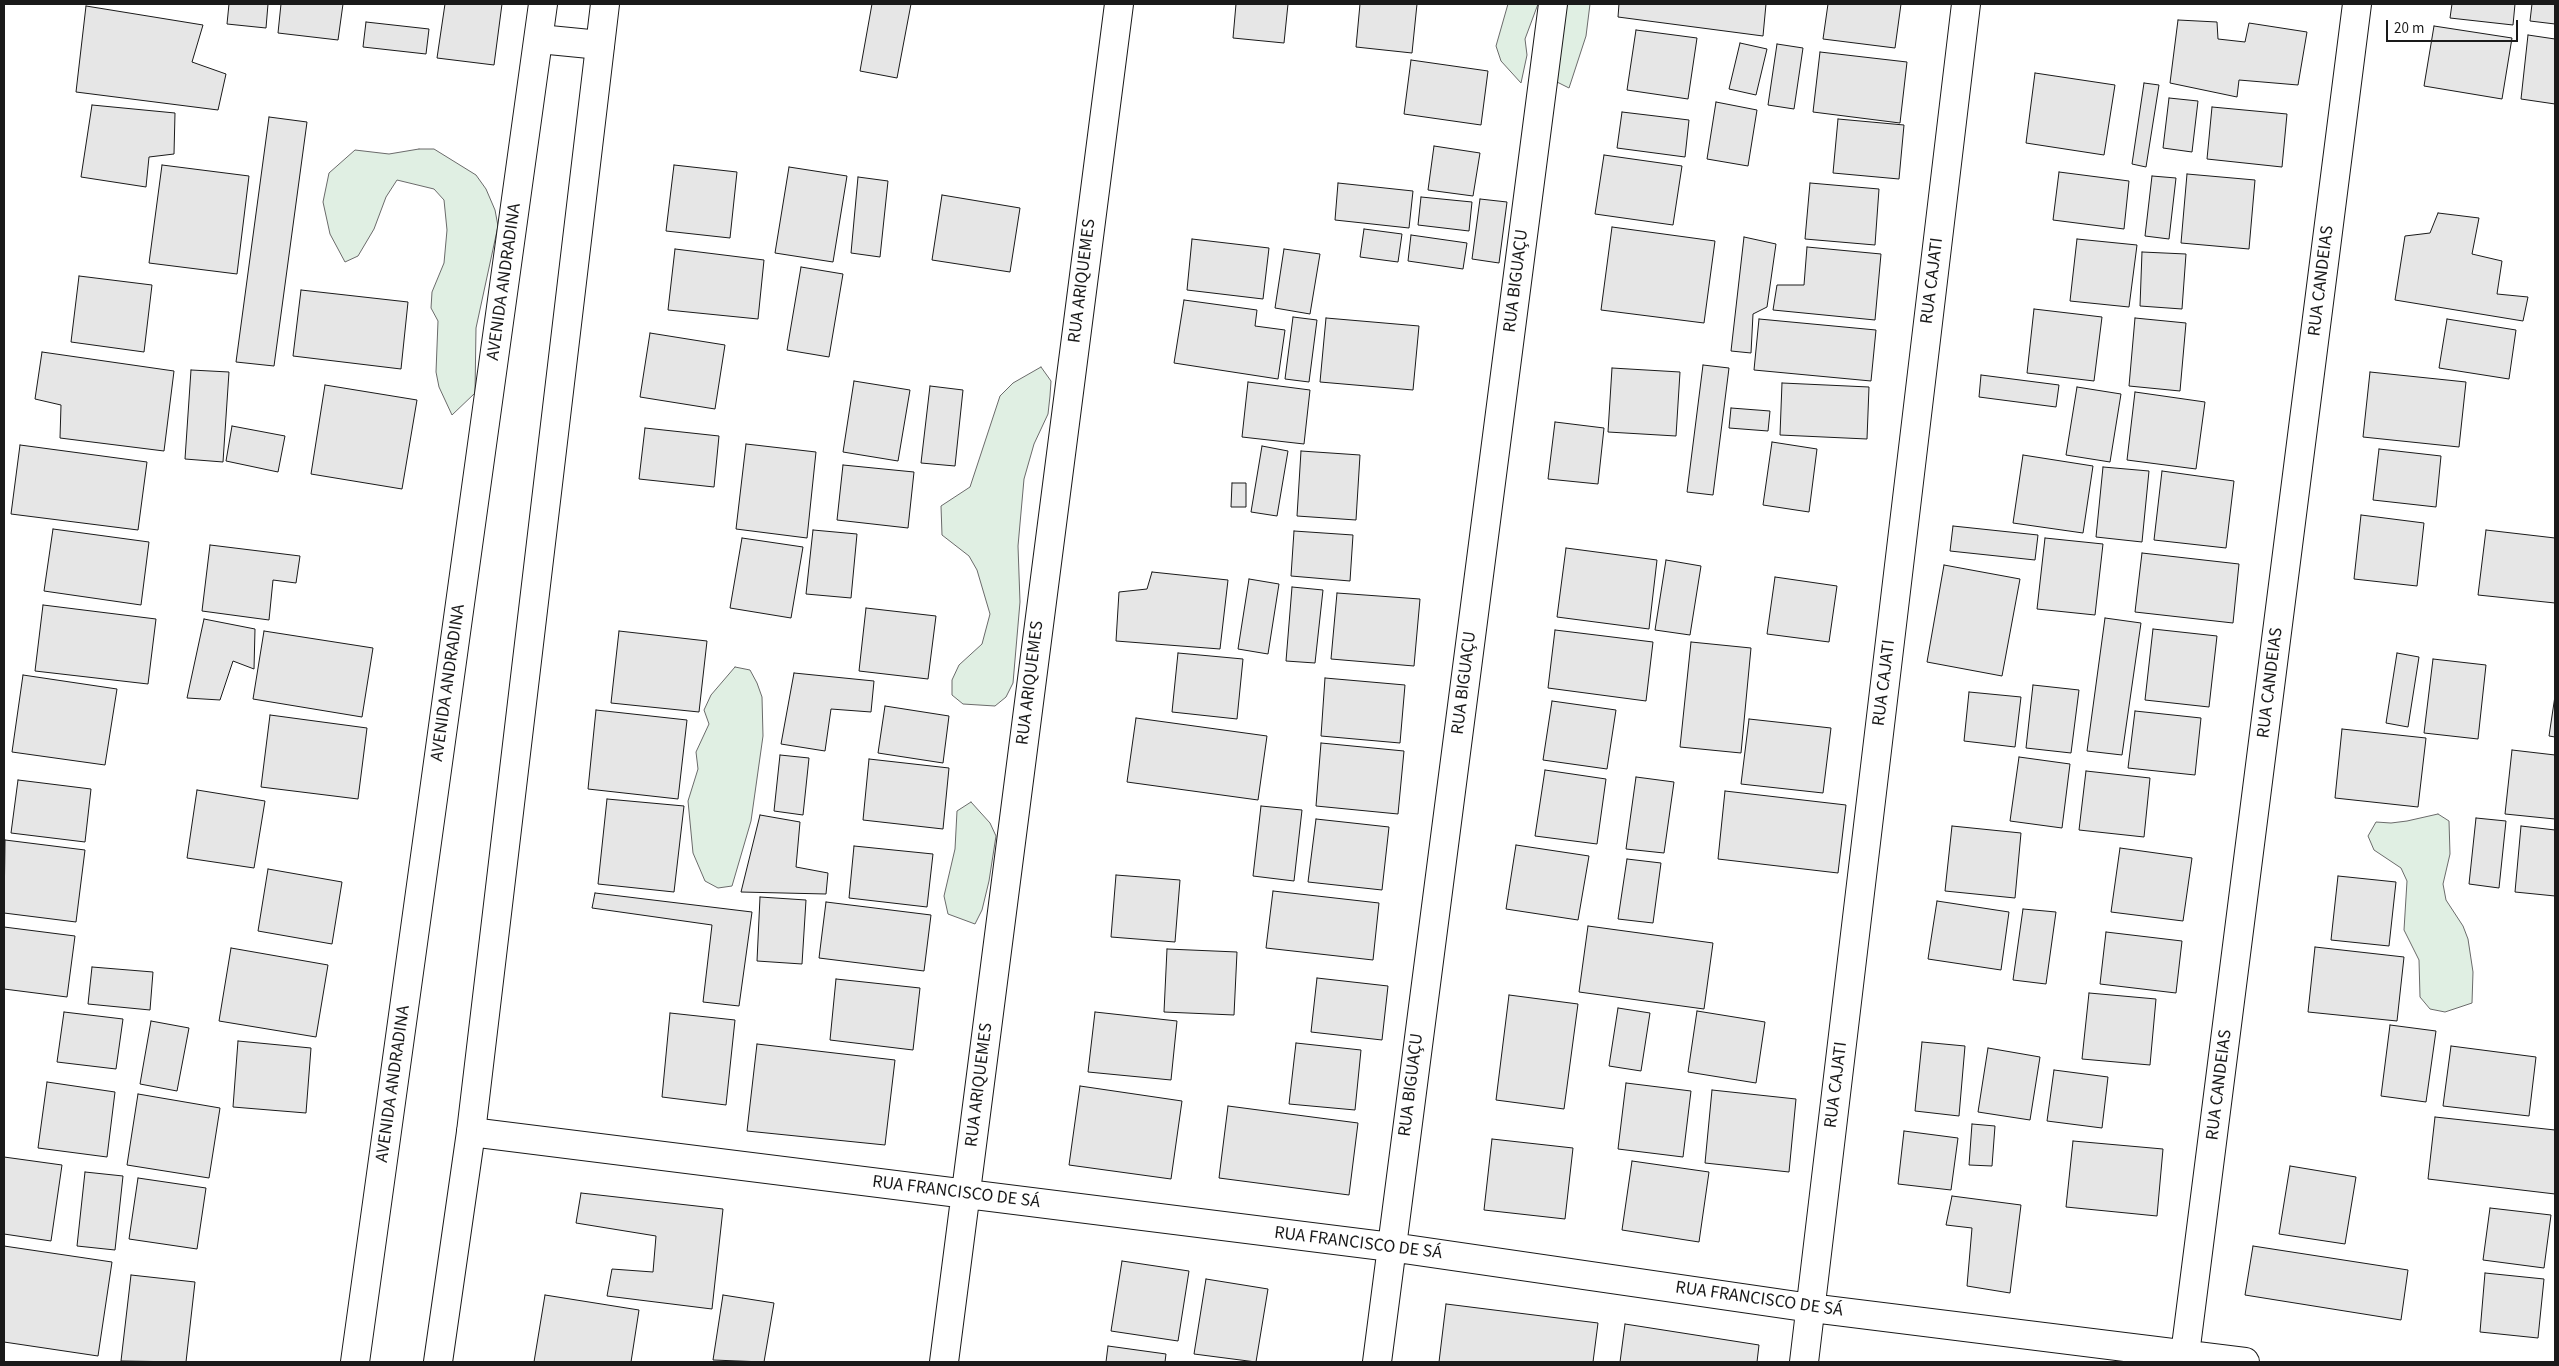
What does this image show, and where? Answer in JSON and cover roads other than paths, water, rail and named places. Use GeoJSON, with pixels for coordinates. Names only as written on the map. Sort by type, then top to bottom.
{"type":"FeatureCollection","features":[{"type":"Feature","properties":{"kind":"street","name":"AVENIDA ANDRADINA"},"geometry":{"type":"LineString","coordinates":[[355,1362],[543,4]]}},
{"type":"Feature","properties":{"kind":"street"},"geometry":{"type":"LineString","coordinates":[[438,1362],[471,1132],[605,4]]}},
{"type":"Feature","properties":{"kind":"street","name":"RUA ARIQUEMES"},"geometry":{"type":"LineString","coordinates":[[944,1362],[1119,4]]}},
{"type":"Feature","properties":{"kind":"street","name":"RUA BIGUAÇU"},"geometry":{"type":"LineString","coordinates":[[1377,1362],[1553,4]]}},
{"type":"Feature","properties":{"kind":"street","name":"RUA CAJATI"},"geometry":{"type":"LineString","coordinates":[[1804,1362],[1966,4]]}},
{"type":"Feature","properties":{"kind":"street","name":"RUA CANDEIAS"},"geometry":{"type":"LineString","coordinates":[[2185,1359],[2357,4]]}},
{"type":"Feature","properties":{"kind":"street"},"geometry":{"type":"LineString","coordinates":[[539,39],[600,45]]}},
{"type":"Feature","properties":{"kind":"street","name":"RUA FRANCISCO DE SÁ"},"geometry":{"type":"LineString","coordinates":[[471,1132],[1391,1247],[1811,1308],[2185,1359],[2245,1362]]}}]}
